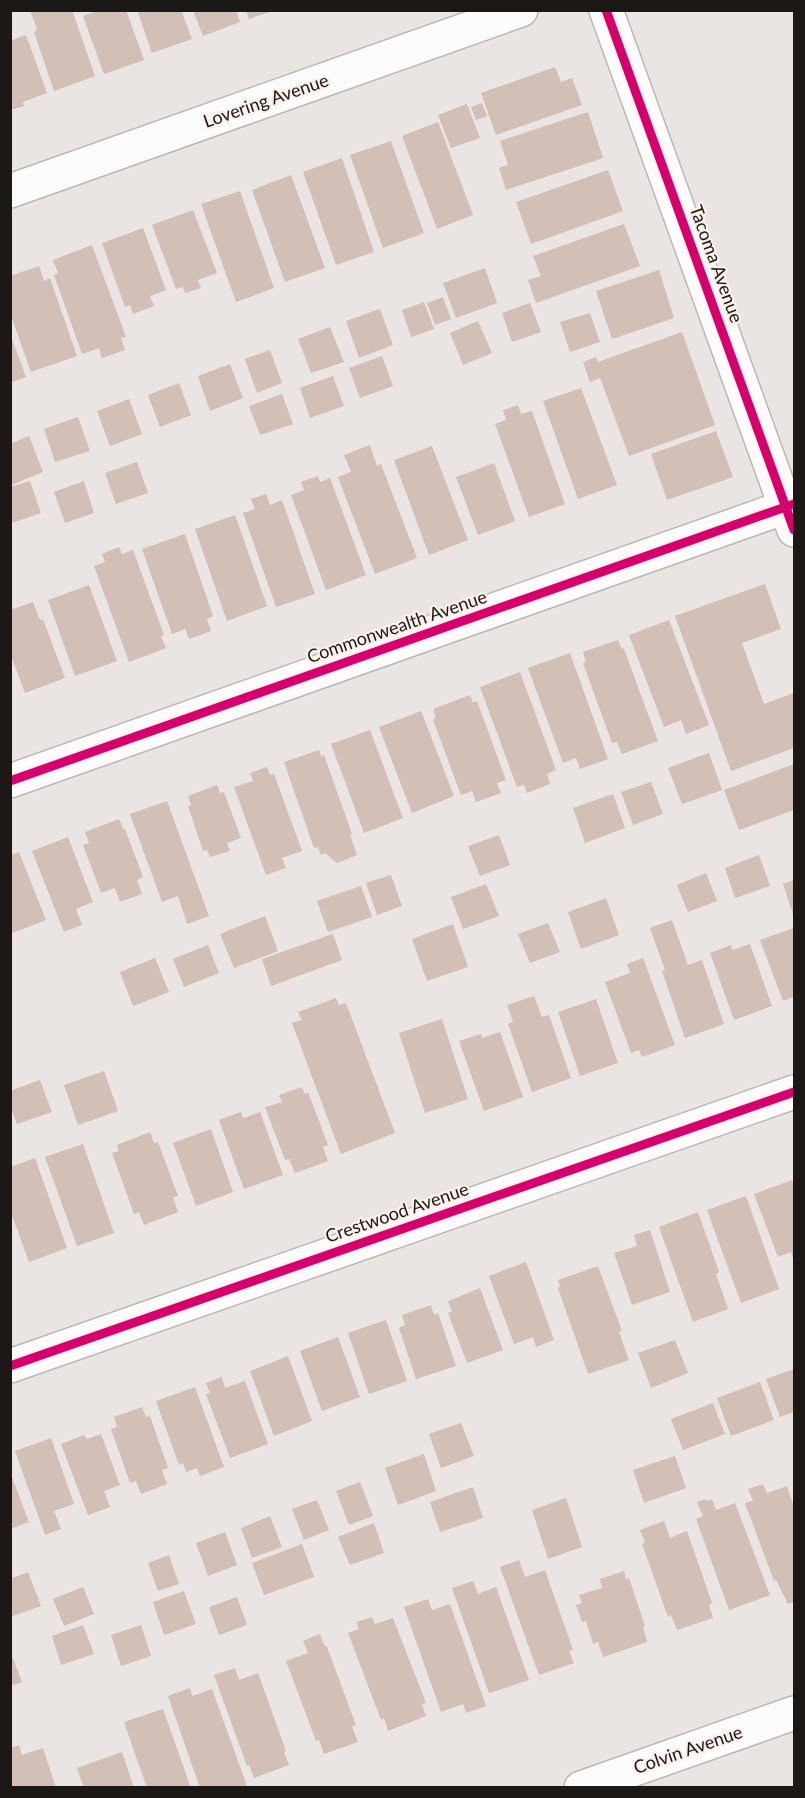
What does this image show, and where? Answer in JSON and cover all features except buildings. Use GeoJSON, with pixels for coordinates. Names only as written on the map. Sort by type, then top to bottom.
{"type":"FeatureCollection","features":[{"type":"Feature","properties":{"kind":"street","name":"Lovering Avenue"},"geometry":{"type":"LineString","coordinates":[[10,191],[521,10]]}},
{"type":"Feature","properties":{"kind":"street","name":"Tacoma Avenue"},"geometry":{"type":"LineString","coordinates":[[606,10],[792,513]]}},
{"type":"Feature","properties":{"kind":"street","name":"Commonwealth Avenue"},"geometry":{"type":"LineString","coordinates":[[10,781],[792,513]]}},
{"type":"Feature","properties":{"kind":"street","name":"Crestwood Avenue"},"geometry":{"type":"LineString","coordinates":[[10,1366],[795,1092]]}},
{"type":"Feature","properties":{"kind":"street","name":"Colvin Avenue"},"geometry":{"type":"LineString","coordinates":[[581,1788],[795,1713]]}},
{"type":"Feature","properties":{"kind":"cycle path"},"geometry":{"type":"LineString","coordinates":[[606,10],[794,530]]}},
{"type":"Feature","properties":{"kind":"cycle path"},"geometry":{"type":"LineString","coordinates":[[10,781],[794,504]]}},
{"type":"Feature","properties":{"kind":"cycle path"},"geometry":{"type":"LineString","coordinates":[[10,1366],[794,1092]]}}]}
